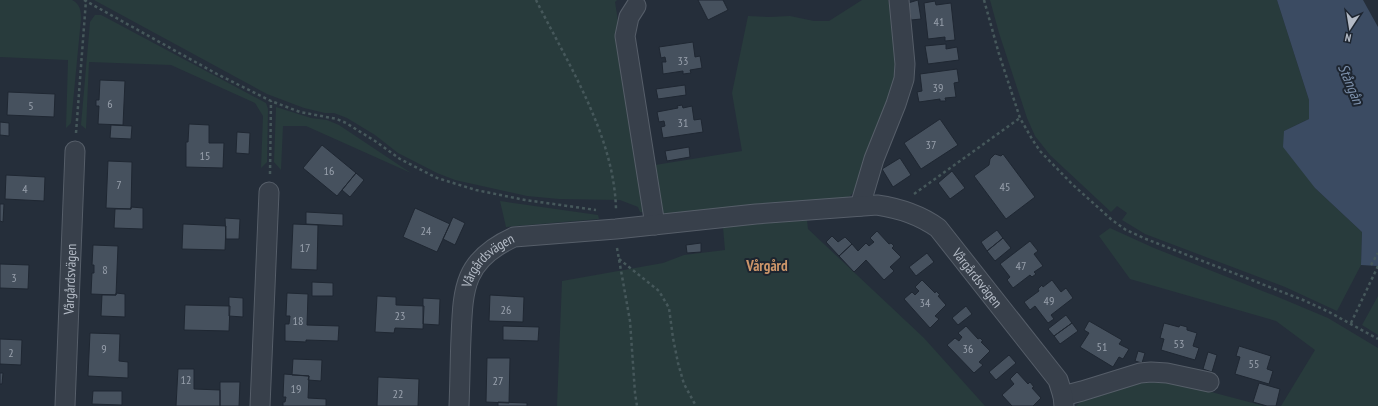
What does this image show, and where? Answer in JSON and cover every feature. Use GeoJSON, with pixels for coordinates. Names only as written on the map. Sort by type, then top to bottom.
{"type":"FeatureCollection","features":[{"type":"Feature","properties":{"kind":"street"},"geometry":{"type":"LineString","coordinates":[[860,206],[874,159],[896,104],[904,79],[905,64],[900,0]]}},
{"type":"Feature","properties":{"kind":"street"},"geometry":{"type":"LineString","coordinates":[[636,6],[629,16],[625,36],[655,225]]}},
{"type":"Feature","properties":{"kind":"street","name":"Vårgårdsvägen"},"geometry":{"type":"LineString","coordinates":[[65,406],[75,151]]}},
{"type":"Feature","properties":{"kind":"street"},"geometry":{"type":"LineString","coordinates":[[260,406],[269,192]]}},
{"type":"Feature","properties":{"kind":"street","name":"Vårgårdsvägen"},"geometry":{"type":"LineString","coordinates":[[459,406],[464,294],[472,272],[479,261],[489,251],[514,237],[616,229],[756,214],[877,205],[895,208],[928,221],[938,228],[1058,380],[1063,401],[1082,391],[1140,373],[1167,373],[1209,382]]}},
{"type":"Feature","properties":{"kind":"path"},"geometry":{"type":"LineString","coordinates":[[75,151],[85,0],[217,74],[271,101],[300,112],[337,119],[375,141],[400,159],[437,178],[476,190],[525,200],[601,211],[616,229]]}},
{"type":"Feature","properties":{"kind":"path"},"geometry":{"type":"LineString","coordinates":[[536,0],[582,90],[599,129],[611,170],[614,188],[616,229]]}},
{"type":"Feature","properties":{"kind":"path"},"geometry":{"type":"LineString","coordinates":[[984,0],[999,54],[1020,118],[1040,151],[1077,189],[1112,220],[1126,230],[1303,300],[1329,312],[1378,339]]}},
{"type":"Feature","properties":{"kind":"path"},"geometry":{"type":"LineString","coordinates":[[269,192],[271,101]]}},
{"type":"Feature","properties":{"kind":"path"},"geometry":{"type":"LineString","coordinates":[[895,208],[1020,118]]}},
{"type":"Feature","properties":{"kind":"path"},"geometry":{"type":"LineString","coordinates":[[1371,265],[1378,253]]}},
{"type":"Feature","properties":{"kind":"path"},"geometry":{"type":"LineString","coordinates":[[637,406],[634,392],[630,321],[618,259],[659,291],[669,308],[672,338],[678,363],[684,384],[696,406]]}},
{"type":"Feature","properties":{"kind":"path"},"geometry":{"type":"LineString","coordinates":[[1350,323],[1378,266]]}},
{"type":"Feature","properties":{"kind":"shaded area"},"geometry":{"type":"Polygon","coordinates":[[[0,0],[72,0],[78,5],[81,19],[71,123],[66,128],[68,60],[0,57],[0,0]]]}},
{"type":"Feature","properties":{"kind":"shaded area"},"geometry":{"type":"Polygon","coordinates":[[[94,0],[617,0],[615,2],[648,212],[640,212],[638,207],[620,200],[559,199],[527,196],[455,180],[437,173],[398,153],[375,135],[347,118],[334,113],[325,113],[304,108],[267,94],[94,0]]]}},
{"type":"Feature","properties":{"kind":"shaded area"},"geometry":{"type":"Polygon","coordinates":[[[862,0],[888,0],[891,8],[898,76],[859,186],[850,196],[834,201],[669,215],[663,213],[655,165],[742,151],[732,93],[748,16],[790,16],[814,21],[829,21],[862,0]]]}},
{"type":"Feature","properties":{"kind":"shaded area"},"geometry":{"type":"Polygon","coordinates":[[[990,0],[1277,0],[1309,100],[1309,119],[1284,131],[1315,188],[1362,232],[1361,265],[1337,311],[1285,287],[1145,234],[1122,220],[1127,213],[1117,206],[1111,212],[1050,155],[1035,136],[1027,118],[999,33],[990,0]]]}},
{"type":"Feature","properties":{"kind":"shaded area"},"geometry":{"type":"Polygon","coordinates":[[[95,15],[105,17],[266,103],[268,109],[267,162],[261,168],[263,116],[255,103],[171,65],[89,62],[86,129],[81,125],[90,22],[95,15]]]}},
{"type":"Feature","properties":{"kind":"shaded area"},"geometry":{"type":"Polygon","coordinates":[[[276,107],[311,118],[327,120],[339,125],[411,173],[306,126],[283,126],[281,170],[274,162],[276,107]]]}},
{"type":"Feature","properties":{"kind":"shaded area"},"geometry":{"type":"Polygon","coordinates":[[[500,201],[598,215],[599,219],[506,227],[500,201]]]}},
{"type":"Feature","properties":{"kind":"shaded area"},"geometry":{"type":"Polygon","coordinates":[[[807,220],[808,229],[924,338],[985,406],[557,406],[562,281],[663,263],[684,255],[725,250],[723,227],[807,220]]]}},
{"type":"Feature","properties":{"kind":"shaded area"},"geometry":{"type":"Polygon","coordinates":[[[1110,228],[1154,248],[1328,318],[1378,348],[1378,406],[1281,406],[1315,350],[1276,321],[1130,279],[1099,236],[1110,228]]]}},
{"type":"Feature","properties":{"kind":"shaded area"},"geometry":{"type":"Polygon","coordinates":[[[1378,296],[1378,335],[1362,325],[1378,296]]]}},
{"type":"Feature","properties":{"kind":"shaded area"},"geometry":{"type":"Polygon","coordinates":[[[1147,380],[1170,381],[1264,406],[1076,406],[1082,401],[1099,393],[1147,380]]]}},
{"type":"Feature","properties":{"kind":"water","name":"Stångån"},"geometry":{"type":"Polygon","coordinates":[[[1277,0],[1363,0],[1378,27],[1378,266],[1361,265],[1362,232],[1315,188],[1283,147],[1284,131],[1309,119],[1309,100],[1277,0]]]}},
{"type":"Feature","properties":{"kind":"building"},"geometry":{"type":"Polygon","coordinates":[[[698,0],[723,0],[728,10],[708,20],[698,0]]]}},
{"type":"Feature","properties":{"kind":"building"},"geometry":{"type":"Polygon","coordinates":[[[918,0],[921,19],[911,20],[908,3],[918,0]]]}},
{"type":"Feature","properties":{"kind":"building"},"geometry":{"type":"Polygon","coordinates":[[[935,1],[936,5],[951,3],[955,40],[945,41],[945,37],[928,39],[924,3],[935,1]]]}},
{"type":"Feature","properties":{"kind":"building"},"geometry":{"type":"Polygon","coordinates":[[[693,42],[695,57],[700,56],[702,68],[690,70],[691,73],[683,74],[683,71],[663,74],[662,62],[666,62],[665,57],[661,58],[659,47],[693,42]]]}},
{"type":"Feature","properties":{"kind":"building"},"geometry":{"type":"Polygon","coordinates":[[[946,44],[946,49],[957,47],[959,60],[928,64],[925,46],[946,44]]]}},
{"type":"Feature","properties":{"kind":"building"},"geometry":{"type":"Polygon","coordinates":[[[957,69],[959,82],[954,83],[956,97],[945,98],[946,101],[940,101],[940,99],[919,102],[917,92],[922,91],[920,74],[957,69]]]}},
{"type":"Feature","properties":{"kind":"building"},"geometry":{"type":"Polygon","coordinates":[[[100,80],[125,81],[123,125],[98,124],[99,106],[96,106],[96,100],[99,100],[100,80]]]}},
{"type":"Feature","properties":{"kind":"building"},"geometry":{"type":"Polygon","coordinates":[[[685,85],[686,95],[658,99],[656,89],[685,85]]]}},
{"type":"Feature","properties":{"kind":"building"},"geometry":{"type":"Polygon","coordinates":[[[8,92],[55,94],[54,117],[7,115],[8,92]]]}},
{"type":"Feature","properties":{"kind":"building"},"geometry":{"type":"Polygon","coordinates":[[[682,105],[683,108],[692,106],[694,120],[701,119],[703,132],[663,138],[661,127],[665,126],[664,121],[659,122],[657,112],[678,108],[677,106],[682,105]]]}},
{"type":"Feature","properties":{"kind":"building"},"geometry":{"type":"Polygon","coordinates":[[[940,119],[958,145],[921,169],[904,143],[940,119]]]}},
{"type":"Feature","properties":{"kind":"building"},"geometry":{"type":"Polygon","coordinates":[[[0,122],[9,123],[9,136],[0,135],[0,122]]]}},
{"type":"Feature","properties":{"kind":"building"},"geometry":{"type":"Polygon","coordinates":[[[189,124],[209,125],[209,143],[224,143],[223,168],[186,167],[186,142],[188,142],[189,124]]]}},
{"type":"Feature","properties":{"kind":"building"},"geometry":{"type":"Polygon","coordinates":[[[111,125],[132,126],[131,139],[110,138],[111,125]]]}},
{"type":"Feature","properties":{"kind":"building"},"geometry":{"type":"Polygon","coordinates":[[[237,132],[250,133],[249,154],[236,153],[237,132]]]}},
{"type":"Feature","properties":{"kind":"building"},"geometry":{"type":"Polygon","coordinates":[[[322,145],[356,173],[337,196],[303,168],[322,145]]]}},
{"type":"Feature","properties":{"kind":"building"},"geometry":{"type":"Polygon","coordinates":[[[689,147],[690,157],[667,161],[665,151],[689,147]]]}},
{"type":"Feature","properties":{"kind":"building"},"geometry":{"type":"Polygon","coordinates":[[[995,154],[1001,156],[1003,154],[1035,197],[1006,219],[974,176],[989,165],[990,159],[995,154]]]}},
{"type":"Feature","properties":{"kind":"building"},"geometry":{"type":"Polygon","coordinates":[[[900,158],[911,175],[893,187],[882,169],[900,158]]]}},
{"type":"Feature","properties":{"kind":"building"},"geometry":{"type":"Polygon","coordinates":[[[108,161],[132,162],[131,209],[106,208],[108,161]]]}},
{"type":"Feature","properties":{"kind":"building"},"geometry":{"type":"Polygon","coordinates":[[[952,171],[965,188],[950,199],[938,183],[952,171]]]}},
{"type":"Feature","properties":{"kind":"building"},"geometry":{"type":"Polygon","coordinates":[[[356,173],[364,180],[350,197],[342,190],[356,173]]]}},
{"type":"Feature","properties":{"kind":"building"},"geometry":{"type":"Polygon","coordinates":[[[6,175],[45,177],[44,201],[5,199],[6,175]]]}},
{"type":"Feature","properties":{"kind":"building"},"geometry":{"type":"Polygon","coordinates":[[[0,204],[4,204],[3,222],[0,221],[0,204]]]}},
{"type":"Feature","properties":{"kind":"building"},"geometry":{"type":"Polygon","coordinates":[[[131,207],[143,208],[143,229],[114,228],[115,209],[131,209],[131,207]]]}},
{"type":"Feature","properties":{"kind":"building"},"geometry":{"type":"Polygon","coordinates":[[[415,208],[450,224],[437,252],[403,237],[415,208]]]}},
{"type":"Feature","properties":{"kind":"building"},"geometry":{"type":"Polygon","coordinates":[[[306,212],[343,214],[343,226],[306,224],[306,212]]]}},
{"type":"Feature","properties":{"kind":"building"},"geometry":{"type":"Polygon","coordinates":[[[453,217],[465,223],[455,245],[443,239],[453,217]]]}},
{"type":"Feature","properties":{"kind":"building"},"geometry":{"type":"Polygon","coordinates":[[[225,218],[240,219],[239,239],[226,239],[225,218]]]}},
{"type":"Feature","properties":{"kind":"building"},"geometry":{"type":"Polygon","coordinates":[[[183,224],[226,226],[225,250],[182,249],[183,224]]]}},
{"type":"Feature","properties":{"kind":"building"},"geometry":{"type":"Polygon","coordinates":[[[293,224],[318,225],[317,270],[291,269],[293,224]]]}},
{"type":"Feature","properties":{"kind":"building"},"geometry":{"type":"Polygon","coordinates":[[[997,230],[1003,238],[987,251],[981,242],[997,230]]]}},
{"type":"Feature","properties":{"kind":"building"},"geometry":{"type":"Polygon","coordinates":[[[877,231],[889,244],[891,243],[894,246],[892,248],[901,257],[890,267],[894,271],[884,280],[866,260],[854,272],[839,256],[852,244],[858,251],[866,243],[869,246],[874,242],[870,238],[877,231]]]}},
{"type":"Feature","properties":{"kind":"building"},"geometry":{"type":"Polygon","coordinates":[[[832,236],[838,242],[845,237],[852,244],[839,256],[826,242],[832,236]]]}},
{"type":"Feature","properties":{"kind":"building"},"geometry":{"type":"Polygon","coordinates":[[[1003,238],[1011,248],[995,261],[987,251],[1003,238]]]}},
{"type":"Feature","properties":{"kind":"building"},"geometry":{"type":"Polygon","coordinates":[[[1030,241],[1038,251],[1034,254],[1043,266],[1034,272],[1036,274],[1032,277],[1030,275],[1013,288],[1007,280],[1010,277],[1000,264],[1030,241]]]}},
{"type":"Feature","properties":{"kind":"building"},"geometry":{"type":"Polygon","coordinates":[[[701,243],[701,252],[687,253],[686,245],[701,243]]]}},
{"type":"Feature","properties":{"kind":"building"},"geometry":{"type":"Polygon","coordinates":[[[93,245],[118,246],[116,295],[91,294],[92,273],[94,273],[94,265],[92,265],[93,245]]]}},
{"type":"Feature","properties":{"kind":"building"},"geometry":{"type":"Polygon","coordinates":[[[927,253],[934,262],[916,276],[909,267],[927,253]]]}},
{"type":"Feature","properties":{"kind":"building"},"geometry":{"type":"Polygon","coordinates":[[[0,264],[29,265],[28,289],[0,288],[0,264]]]}},
{"type":"Feature","properties":{"kind":"building"},"geometry":{"type":"Polygon","coordinates":[[[922,280],[935,293],[936,291],[940,295],[938,296],[946,305],[935,316],[939,319],[930,328],[904,299],[912,292],[915,295],[919,291],[915,287],[922,280]]]}},
{"type":"Feature","properties":{"kind":"building"},"geometry":{"type":"Polygon","coordinates":[[[1052,280],[1061,292],[1066,288],[1073,298],[1051,315],[1054,319],[1048,323],[1035,306],[1030,310],[1024,302],[1039,291],[1038,289],[1042,285],[1043,287],[1052,280]]]}},
{"type":"Feature","properties":{"kind":"building"},"geometry":{"type":"Polygon","coordinates":[[[312,282],[333,283],[333,296],[312,296],[312,282]]]}},
{"type":"Feature","properties":{"kind":"building"},"geometry":{"type":"Polygon","coordinates":[[[116,293],[125,294],[125,317],[101,316],[102,295],[116,295],[116,293]]]}},
{"type":"Feature","properties":{"kind":"building"},"geometry":{"type":"Polygon","coordinates":[[[287,293],[308,294],[307,325],[339,326],[338,341],[285,341],[285,324],[289,324],[290,316],[286,316],[287,293]]]}},
{"type":"Feature","properties":{"kind":"building"},"geometry":{"type":"Polygon","coordinates":[[[490,295],[524,297],[523,322],[489,321],[490,295]]]}},
{"type":"Feature","properties":{"kind":"building"},"geometry":{"type":"Polygon","coordinates":[[[377,296],[396,297],[396,305],[424,306],[423,329],[395,328],[394,333],[375,332],[377,296]]]}},
{"type":"Feature","properties":{"kind":"building"},"geometry":{"type":"Polygon","coordinates":[[[229,297],[243,298],[243,317],[229,316],[229,297]]]}},
{"type":"Feature","properties":{"kind":"building"},"geometry":{"type":"Polygon","coordinates":[[[423,298],[440,299],[439,325],[423,324],[423,298]]]}},
{"type":"Feature","properties":{"kind":"building"},"geometry":{"type":"Polygon","coordinates":[[[185,305],[230,306],[229,331],[184,330],[185,305]]]}},
{"type":"Feature","properties":{"kind":"building"},"geometry":{"type":"Polygon","coordinates":[[[966,306],[972,314],[958,325],[952,318],[966,306]]]}},
{"type":"Feature","properties":{"kind":"building"},"geometry":{"type":"Polygon","coordinates":[[[1066,315],[1072,323],[1054,336],[1048,329],[1066,315]]]}},
{"type":"Feature","properties":{"kind":"building"},"geometry":{"type":"Polygon","coordinates":[[[1089,321],[1122,340],[1119,344],[1129,349],[1123,359],[1119,357],[1113,367],[1080,347],[1089,333],[1084,330],[1089,321]]]}},
{"type":"Feature","properties":{"kind":"building"},"geometry":{"type":"Polygon","coordinates":[[[1072,323],[1078,331],[1060,344],[1054,336],[1072,323]]]}},
{"type":"Feature","properties":{"kind":"building"},"geometry":{"type":"Polygon","coordinates":[[[1164,323],[1179,327],[1180,325],[1187,327],[1187,330],[1197,333],[1193,346],[1199,348],[1195,360],[1161,350],[1164,339],[1160,338],[1164,323]]]}},
{"type":"Feature","properties":{"kind":"building"},"geometry":{"type":"Polygon","coordinates":[[[503,326],[539,327],[538,341],[503,340],[503,326]]]}},
{"type":"Feature","properties":{"kind":"building"},"geometry":{"type":"Polygon","coordinates":[[[966,326],[978,339],[980,338],[983,341],[981,342],[990,351],[979,362],[983,365],[974,373],[947,345],[955,338],[959,341],[962,337],[958,333],[966,326]]]}},
{"type":"Feature","properties":{"kind":"building"},"geometry":{"type":"Polygon","coordinates":[[[90,333],[120,334],[119,361],[128,362],[128,378],[88,376],[90,333]]]}},
{"type":"Feature","properties":{"kind":"building"},"geometry":{"type":"Polygon","coordinates":[[[0,339],[22,340],[21,365],[0,364],[0,339]]]}},
{"type":"Feature","properties":{"kind":"building"},"geometry":{"type":"Polygon","coordinates":[[[1239,346],[1271,356],[1267,369],[1273,371],[1269,384],[1235,374],[1240,357],[1236,356],[1239,346]]]}},
{"type":"Feature","properties":{"kind":"building"},"geometry":{"type":"Polygon","coordinates":[[[1138,351],[1145,353],[1142,363],[1135,361],[1138,351]]]}},
{"type":"Feature","properties":{"kind":"building"},"geometry":{"type":"Polygon","coordinates":[[[1208,352],[1217,355],[1212,372],[1203,369],[1208,352]]]}},
{"type":"Feature","properties":{"kind":"building"},"geometry":{"type":"Polygon","coordinates":[[[1009,355],[1016,363],[996,380],[989,372],[1009,355]]]}},
{"type":"Feature","properties":{"kind":"building"},"geometry":{"type":"Polygon","coordinates":[[[487,358],[510,358],[509,403],[486,402],[487,358]]]}},
{"type":"Feature","properties":{"kind":"building"},"geometry":{"type":"Polygon","coordinates":[[[293,359],[322,360],[321,381],[308,380],[309,376],[292,375],[293,359]]]}},
{"type":"Feature","properties":{"kind":"building"},"geometry":{"type":"Polygon","coordinates":[[[178,369],[194,369],[194,389],[220,390],[220,406],[176,406],[178,369]]]}},
{"type":"Feature","properties":{"kind":"building"},"geometry":{"type":"Polygon","coordinates":[[[1017,372],[1028,384],[1030,382],[1034,387],[1032,388],[1041,398],[1033,406],[1012,406],[1002,395],[1014,384],[1010,379],[1017,372]]]}},
{"type":"Feature","properties":{"kind":"building"},"geometry":{"type":"Polygon","coordinates":[[[0,373],[3,373],[2,384],[0,384],[0,373]]]}},
{"type":"Feature","properties":{"kind":"building"},"geometry":{"type":"Polygon","coordinates":[[[284,374],[309,376],[308,398],[326,399],[326,406],[283,406],[283,402],[285,402],[286,397],[283,397],[284,374]]]}},
{"type":"Feature","properties":{"kind":"building"},"geometry":{"type":"Polygon","coordinates":[[[378,377],[419,379],[418,406],[377,406],[378,377]]]}},
{"type":"Feature","properties":{"kind":"building"},"geometry":{"type":"Polygon","coordinates":[[[220,382],[240,382],[239,406],[220,406],[220,382]]]}},
{"type":"Feature","properties":{"kind":"building"},"geometry":{"type":"Polygon","coordinates":[[[1259,383],[1280,389],[1276,406],[1267,406],[1253,402],[1259,383]]]}},
{"type":"Feature","properties":{"kind":"building"},"geometry":{"type":"Polygon","coordinates":[[[93,391],[122,391],[122,405],[92,404],[93,391]]]}},
{"type":"Feature","properties":{"kind":"building"},"geometry":{"type":"Polygon","coordinates":[[[498,402],[527,403],[527,406],[498,406],[498,402]]]}},
{"type":"Feature","properties":{"kind":"district","name":"Vårgård"},"geometry":{"type":"Point","coordinates":[767,265]}}]}
